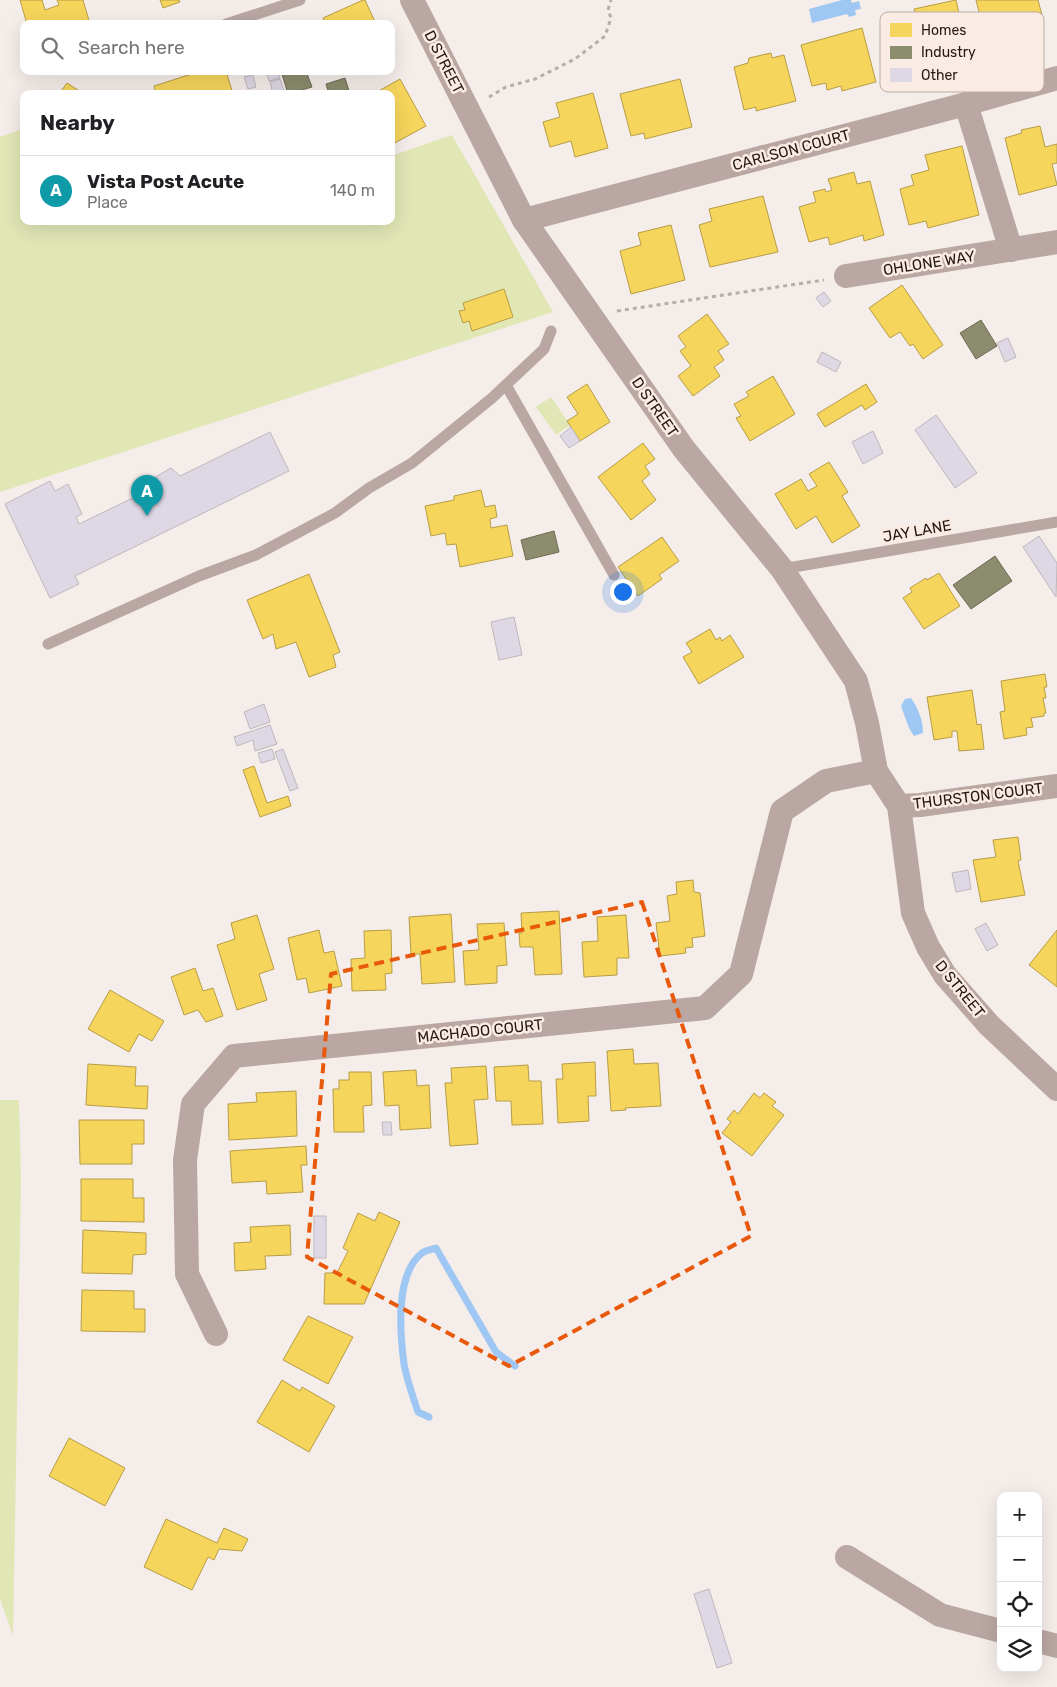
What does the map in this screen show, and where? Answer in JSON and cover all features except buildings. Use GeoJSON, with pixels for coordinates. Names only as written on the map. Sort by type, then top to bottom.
{"type":"FeatureCollection","features":[{"type":"Feature","properties":{"kind":"street","name":"D STREET"},"geometry":{"type":"LineString","coordinates":[[412,0],[524,220],[684,449],[782,569],[856,682],[867,723],[876,771],[899,806],[913,913],[928,948],[945,975],[989,1025],[1057,1089]]}},
{"type":"Feature","properties":{"kind":"street","name":"CARLSON COURT"},"geometry":{"type":"LineString","coordinates":[[1044,82],[1057,78]]}},
{"type":"Feature","properties":{"kind":"street","name":"CARLSON COURT"},"geometry":{"type":"LineString","coordinates":[[524,220],[1008,92]]}},
{"type":"Feature","properties":{"kind":"street"},"geometry":{"type":"LineString","coordinates":[[966,104],[1011,250]]}},
{"type":"Feature","properties":{"kind":"street","name":"OHLONE WAY"},"geometry":{"type":"LineString","coordinates":[[846,276],[1057,242]]}},
{"type":"Feature","properties":{"kind":"street","name":"MACHADO COURT"},"geometry":{"type":"LineString","coordinates":[[216,1334],[186,1274],[185,1160],[193,1104],[234,1056],[705,1008],[740,974],[782,811],[826,781],[876,771]]}},
{"type":"Feature","properties":{"kind":"street","name":"THURSTON COURT"},"geometry":{"type":"LineString","coordinates":[[899,806],[920,805],[1057,786]]}},
{"type":"Feature","properties":{"kind":"street"},"geometry":{"type":"LineString","coordinates":[[847,1557],[940,1615],[997,1630]]}},
{"type":"Feature","properties":{"kind":"street"},"geometry":{"type":"LineString","coordinates":[[1042,1642],[1057,1646]]}},
{"type":"Feature","properties":{"kind":"lane"},"geometry":{"type":"LineString","coordinates":[[238,20],[300,0]]}},
{"type":"Feature","properties":{"kind":"lane"},"geometry":{"type":"LineString","coordinates":[[48,644],[199,576],[256,555],[335,512],[369,488],[412,463],[506,385],[544,349],[551,331]]}},
{"type":"Feature","properties":{"kind":"lane"},"geometry":{"type":"LineString","coordinates":[[506,385],[614,575]]}},
{"type":"Feature","properties":{"kind":"lane","name":"JAY LANE"},"geometry":{"type":"LineString","coordinates":[[782,569],[1057,522]]}},
{"type":"Feature","properties":{"kind":"path"},"geometry":{"type":"LineString","coordinates":[[489,97],[506,87],[535,79],[575,59],[605,36],[611,18],[608,10],[611,0]]}},
{"type":"Feature","properties":{"kind":"path"},"geometry":{"type":"LineString","coordinates":[[616,312],[846,276]]}},
{"type":"Feature","properties":{"kind":"highlighted area"},"geometry":{"type":"Polygon","coordinates":[[[642,902],[751,1236],[509,1366],[307,1257],[331,974],[642,902]]]}},
{"type":"Feature","properties":{"kind":"green space"},"geometry":{"type":"Polygon","coordinates":[[[20,130],[20,225],[395,225],[395,155],[452,135],[553,312],[0,492],[0,137],[20,130]]]}},
{"type":"Feature","properties":{"kind":"green space"},"geometry":{"type":"Polygon","coordinates":[[[551,397],[570,425],[556,435],[536,407],[551,397]]]}},
{"type":"Feature","properties":{"kind":"green space"},"geometry":{"type":"Polygon","coordinates":[[[0,1100],[19,1100],[21,1180],[13,1635],[0,1599],[0,1100]]]}},
{"type":"Feature","properties":{"kind":"water"},"geometry":{"type":"Polygon","coordinates":[[[842,0],[851,0],[852,3],[859,1],[861,9],[855,10],[856,15],[849,17],[847,14],[812,23],[809,9],[842,0]]]}},
{"type":"Feature","properties":{"kind":"water"},"geometry":{"type":"Polygon","coordinates":[[[911,698],[920,714],[923,728],[923,733],[914,736],[901,706],[905,699],[911,698]]]}},
{"type":"Feature","properties":{"kind":"waterway"},"geometry":{"type":"LineString","coordinates":[[429,1417],[418,1412],[405,1370],[401,1337],[403,1289],[413,1263],[422,1253],[436,1248],[496,1352],[515,1366]]}},
{"type":"Feature","properties":{"kind":"place","name":"Vista Post Acute"},"geometry":{"type":"Point","coordinates":[147,516]}}]}
